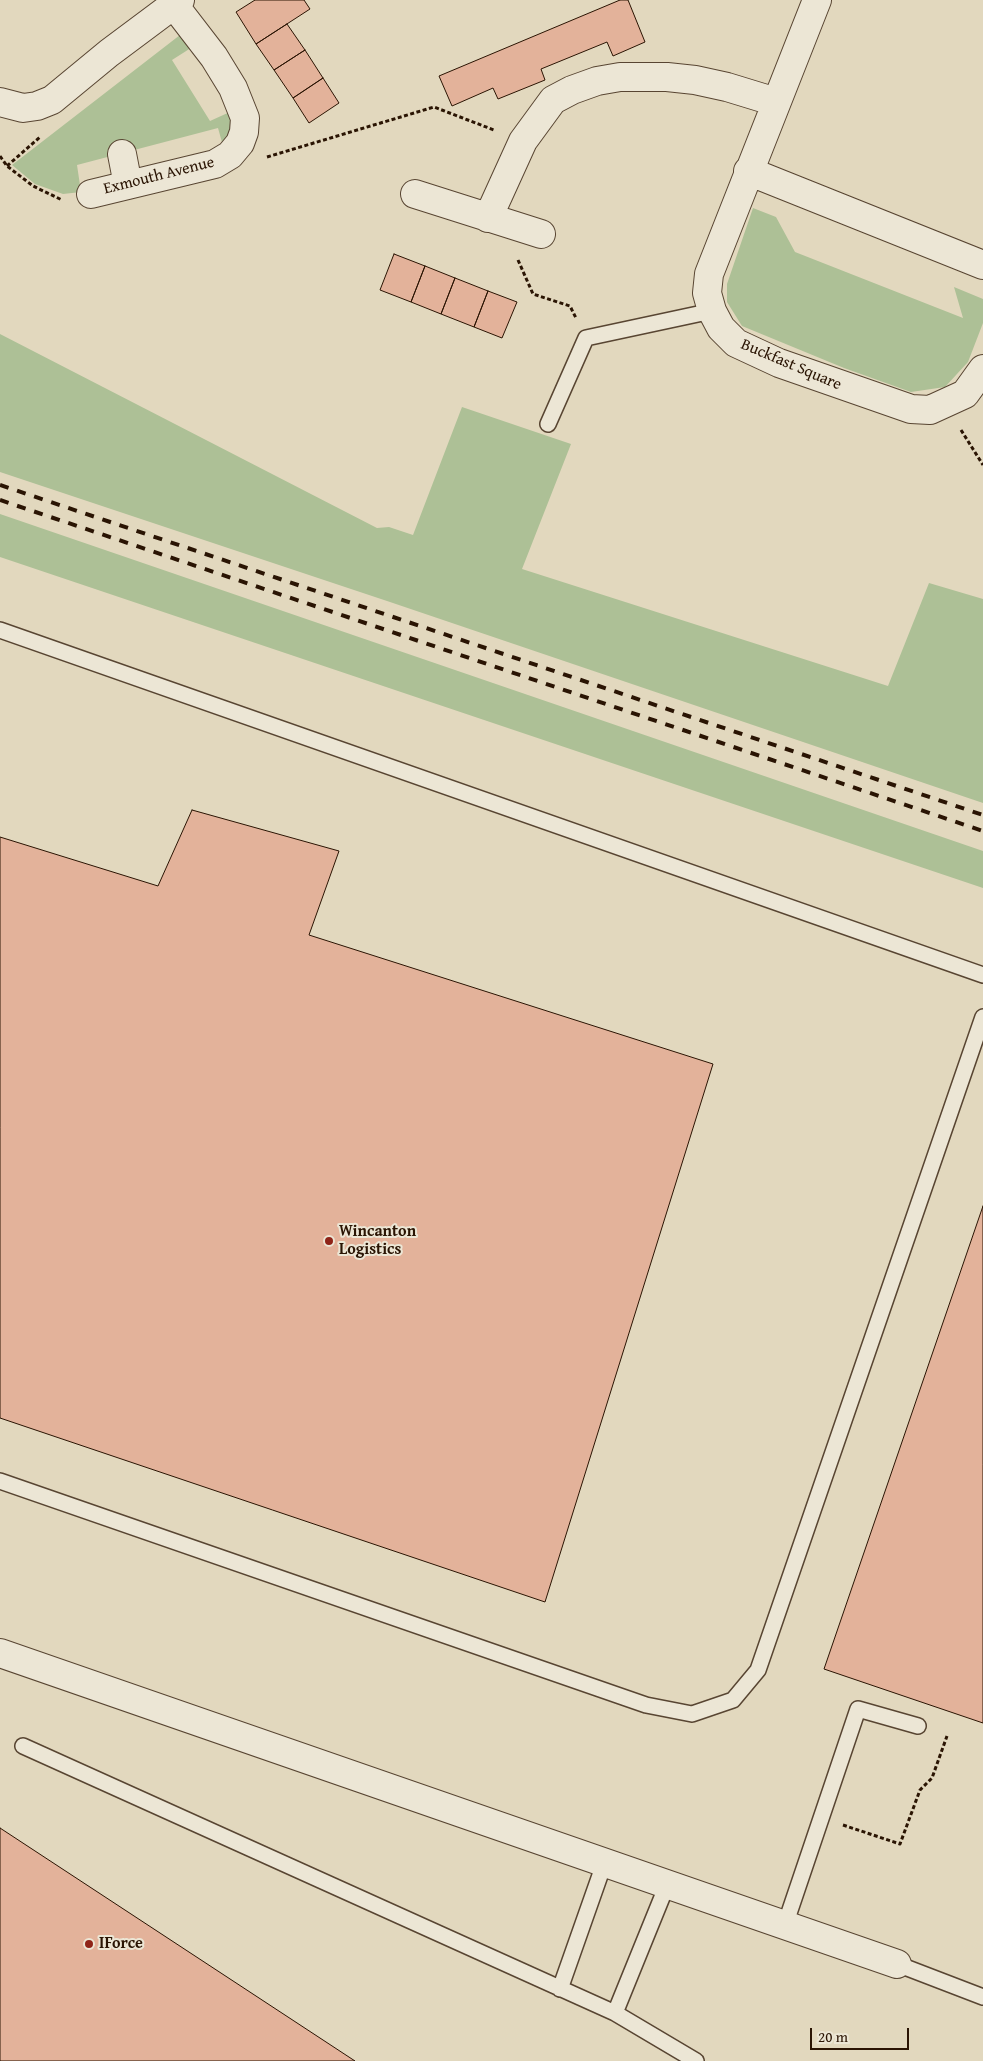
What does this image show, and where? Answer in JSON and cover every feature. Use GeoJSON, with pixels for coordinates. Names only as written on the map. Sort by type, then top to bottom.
{"type":"FeatureCollection","features":[{"type":"Feature","properties":{"kind":"street","name":"Buckfast Square"},"geometry":{"type":"LineString","coordinates":[[817,0],[709,274],[707,293],[712,311],[721,328],[736,343],[779,363],[911,410],[930,410],[965,394],[983,369]]}},
{"type":"Feature","properties":{"kind":"street","name":"Exmouth Avenue"},"geometry":{"type":"LineString","coordinates":[[0,102],[23,108],[37,106],[52,100],[108,53],[177,2],[214,57],[241,106],[245,118],[244,132],[240,143],[230,155],[216,164],[91,194]]}},
{"type":"Feature","properties":{"kind":"street"},"geometry":{"type":"LineString","coordinates":[[494,220],[523,141],[553,100],[572,90],[597,81],[667,77],[695,80],[776,102]]}},
{"type":"Feature","properties":{"kind":"street"},"geometry":{"type":"LineString","coordinates":[[122,154],[128,185]]}},
{"type":"Feature","properties":{"kind":"street"},"geometry":{"type":"LineString","coordinates":[[748,171],[983,265]]}},
{"type":"Feature","properties":{"kind":"street"},"geometry":{"type":"LineString","coordinates":[[415,194],[541,234]]}},
{"type":"Feature","properties":{"kind":"street"},"geometry":{"type":"LineString","coordinates":[[0,1653],[897,1964]]}},
{"type":"Feature","properties":{"kind":"lane"},"geometry":{"type":"LineString","coordinates":[[548,424],[586,338],[712,311]]}},
{"type":"Feature","properties":{"kind":"lane"},"geometry":{"type":"LineString","coordinates":[[0,630],[983,975]]}},
{"type":"Feature","properties":{"kind":"lane"},"geometry":{"type":"LineString","coordinates":[[0,1481],[646,1705],[692,1714],[733,1700],[758,1670],[983,1017]]}},
{"type":"Feature","properties":{"kind":"lane"},"geometry":{"type":"LineString","coordinates":[[785,1926],[858,1709],[918,1726]]}},
{"type":"Feature","properties":{"kind":"lane"},"geometry":{"type":"LineString","coordinates":[[23,1746],[615,2013],[696,2061]]}},
{"type":"Feature","properties":{"kind":"lane"},"geometry":{"type":"LineString","coordinates":[[560,1989],[604,1864]]}},
{"type":"Feature","properties":{"kind":"lane"},"geometry":{"type":"LineString","coordinates":[[615,2013],[667,1885]]}},
{"type":"Feature","properties":{"kind":"lane"},"geometry":{"type":"LineString","coordinates":[[897,1964],[983,1998]]}},
{"type":"Feature","properties":{"kind":"path"},"geometry":{"type":"LineString","coordinates":[[230,155],[241,165],[434,107],[523,141]]}},
{"type":"Feature","properties":{"kind":"path"},"geometry":{"type":"LineString","coordinates":[[0,156],[7,166],[33,186],[64,201],[91,194]]}},
{"type":"Feature","properties":{"kind":"path"},"geometry":{"type":"LineString","coordinates":[[494,220],[533,294],[570,306],[586,338]]}},
{"type":"Feature","properties":{"kind":"path"},"geometry":{"type":"LineString","coordinates":[[944,404],[983,465]]}},
{"type":"Feature","properties":{"kind":"path"},"geometry":{"type":"LineString","coordinates":[[821,1818],[900,1844],[920,1790],[932,1778],[947,1736]]}},
{"type":"Feature","properties":{"kind":"green space"},"geometry":{"type":"Polygon","coordinates":[[[180,35],[194,46],[172,60],[210,121],[232,111],[237,116],[225,153],[218,128],[77,165],[81,192],[63,194],[35,184],[12,165],[180,35]]]}},
{"type":"Feature","properties":{"kind":"green space"},"geometry":{"type":"Polygon","coordinates":[[[753,208],[776,217],[795,252],[963,318],[954,287],[983,299],[983,323],[968,362],[945,387],[911,392],[844,368],[742,326],[727,302],[727,284],[753,208]]]}},
{"type":"Feature","properties":{"kind":"green space"},"geometry":{"type":"Polygon","coordinates":[[[0,334],[377,528],[389,527],[413,535],[462,407],[571,444],[522,569],[888,686],[929,583],[983,599],[983,803],[0,472],[0,334]]]}},
{"type":"Feature","properties":{"kind":"green space"},"geometry":{"type":"Polygon","coordinates":[[[0,514],[983,851],[983,888],[0,557],[0,514]]]}},
{"type":"Feature","properties":{"kind":"building"},"geometry":{"type":"Polygon","coordinates":[[[255,0],[304,0],[310,9],[256,44],[236,12],[255,0]]]}},
{"type":"Feature","properties":{"kind":"building"},"geometry":{"type":"Polygon","coordinates":[[[620,0],[628,0],[645,42],[613,56],[607,42],[541,69],[545,80],[498,99],[493,88],[452,106],[439,76],[620,0]]]}},
{"type":"Feature","properties":{"kind":"building"},"geometry":{"type":"Polygon","coordinates":[[[287,24],[305,50],[274,70],[256,44],[287,24]]]}},
{"type":"Feature","properties":{"kind":"building"},"geometry":{"type":"Polygon","coordinates":[[[305,50],[323,78],[293,98],[274,70],[305,50]]]}},
{"type":"Feature","properties":{"kind":"building"},"geometry":{"type":"Polygon","coordinates":[[[323,78],[339,103],[309,123],[293,98],[323,78]]]}},
{"type":"Feature","properties":{"kind":"building"},"geometry":{"type":"Polygon","coordinates":[[[394,254],[425,266],[411,302],[380,290],[394,254]]]}},
{"type":"Feature","properties":{"kind":"building"},"geometry":{"type":"Polygon","coordinates":[[[425,266],[455,278],[441,314],[411,302],[425,266]]]}},
{"type":"Feature","properties":{"kind":"building"},"geometry":{"type":"Polygon","coordinates":[[[455,278],[488,291],[474,327],[441,314],[455,278]]]}},
{"type":"Feature","properties":{"kind":"building"},"geometry":{"type":"Polygon","coordinates":[[[488,291],[517,302],[502,338],[474,327],[488,291]]]}},
{"type":"Feature","properties":{"kind":"building","name":"Wincanton Logistics"},"geometry":{"type":"Polygon","coordinates":[[[192,810],[339,851],[309,935],[713,1064],[545,1602],[0,1418],[0,837],[158,886],[192,810]]]}},
{"type":"Feature","properties":{"kind":"building"},"geometry":{"type":"Polygon","coordinates":[[[983,1206],[983,1723],[824,1669],[983,1206]]]}},
{"type":"Feature","properties":{"kind":"building","name":"IForce"},"geometry":{"type":"Polygon","coordinates":[[[0,1828],[355,2061],[0,2061],[0,1828]]]}},
{"type":"Feature","properties":{"kind":"railway"},"geometry":{"type":"LineString","coordinates":[[0,485],[983,815]]}},
{"type":"Feature","properties":{"kind":"railway"},"geometry":{"type":"LineString","coordinates":[[0,500],[983,831]]}},
{"type":"Feature","properties":{"kind":"place","name":"Wincanton Logistics"},"geometry":{"type":"Point","coordinates":[329,1241]}},
{"type":"Feature","properties":{"kind":"place","name":"IForce"},"geometry":{"type":"Point","coordinates":[89,1944]}}]}
